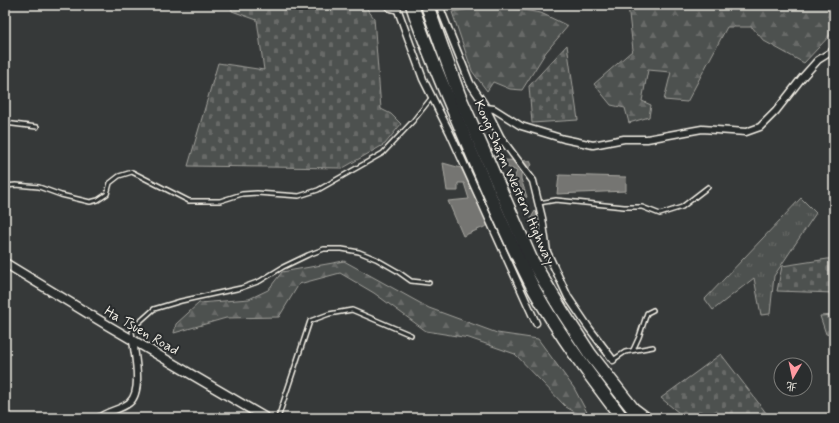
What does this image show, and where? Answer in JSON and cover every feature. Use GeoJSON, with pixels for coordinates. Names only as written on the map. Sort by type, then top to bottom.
{"type":"FeatureCollection","features":[{"type":"Feature","properties":{"kind":"highway","name":"Kong Sham Western Highway"},"geometry":{"type":"LineString","coordinates":[[412,5],[434,65],[522,266],[563,337],[622,418]]}},
{"type":"Feature","properties":{"kind":"highway","name":"Kong Sham Western Highway"},"geometry":{"type":"LineString","coordinates":[[427,5],[459,95],[530,259],[590,354],[636,415],[645,418]]}},
{"type":"Feature","properties":{"kind":"street"},"geometry":{"type":"LineString","coordinates":[[440,5],[470,83],[486,108],[500,138],[533,181],[539,203],[547,252],[568,298],[613,360]]}},
{"type":"Feature","properties":{"kind":"street"},"geometry":{"type":"LineString","coordinates":[[398,8],[432,97],[536,323]]}},
{"type":"Feature","properties":{"kind":"street"},"geometry":{"type":"LineString","coordinates":[[486,108],[494,109],[521,126],[564,139],[592,145],[624,140],[647,139],[702,129],[746,132],[760,127],[776,111],[801,78],[818,60],[834,50]]}},
{"type":"Feature","properties":{"kind":"street"},"geometry":{"type":"LineString","coordinates":[[464,164],[478,161],[494,153],[500,138]]}},
{"type":"Feature","properties":{"kind":"street","name":"Ha Tsuen Road"},"geometry":{"type":"LineString","coordinates":[[5,263],[262,417]]}},
{"type":"Feature","properties":{"kind":"street"},"geometry":{"type":"LineString","coordinates":[[99,418],[130,403],[137,390],[133,341]]}},
{"type":"Feature","properties":{"kind":"lane"},"geometry":{"type":"LineString","coordinates":[[385,5],[389,9],[398,8]]}},
{"type":"Feature","properties":{"kind":"lane"},"geometry":{"type":"LineString","coordinates":[[5,186],[16,185],[39,187],[61,195],[90,202],[98,200],[107,194],[110,183],[119,176],[132,172],[190,200],[220,201],[242,194],[257,193],[299,196],[318,190],[383,153],[413,121],[432,97]]}},
{"type":"Feature","properties":{"kind":"lane"},"geometry":{"type":"LineString","coordinates":[[5,123],[37,127]]}},
{"type":"Feature","properties":{"kind":"lane"},"geometry":{"type":"LineString","coordinates":[[478,161],[529,270]]}},
{"type":"Feature","properties":{"kind":"lane"},"geometry":{"type":"LineString","coordinates":[[539,203],[556,200],[624,207],[642,207],[660,214],[682,207],[708,187]]}},
{"type":"Feature","properties":{"kind":"lane"},"geometry":{"type":"LineString","coordinates":[[133,341],[132,332],[135,326],[154,309],[181,301],[241,288],[260,281],[283,267],[324,249],[342,249],[359,252],[376,259],[411,281],[429,283]]}},
{"type":"Feature","properties":{"kind":"lane"},"geometry":{"type":"LineString","coordinates":[[540,288],[578,348]]}},
{"type":"Feature","properties":{"kind":"lane"},"geometry":{"type":"LineString","coordinates":[[278,418],[310,321],[329,314],[352,310],[411,335]]}},
{"type":"Feature","properties":{"kind":"lane"},"geometry":{"type":"LineString","coordinates":[[633,350],[648,313],[653,310]]}},
{"type":"Feature","properties":{"kind":"lane"},"geometry":{"type":"LineString","coordinates":[[613,360],[625,352],[653,347]]}},
{"type":"Feature","properties":{"kind":"lane"},"geometry":{"type":"LineString","coordinates":[[604,384],[636,415]]}},
{"type":"Feature","properties":{"kind":"green space"},"geometry":{"type":"Polygon","coordinates":[[[231,5],[364,5],[374,18],[381,109],[391,114],[401,124],[385,144],[343,168],[188,166],[218,63],[264,70],[257,20],[232,11],[231,5]]]}},
{"type":"Feature","properties":{"kind":"green space"},"geometry":{"type":"Polygon","coordinates":[[[493,5],[541,13],[568,26],[546,52],[522,90],[510,89],[493,82],[487,91],[472,71],[452,12],[493,5]]]}},
{"type":"Feature","properties":{"kind":"green space"},"geometry":{"type":"Polygon","coordinates":[[[628,5],[834,5],[834,31],[804,63],[764,41],[752,27],[727,27],[687,102],[664,100],[671,72],[648,70],[642,101],[651,105],[649,117],[629,123],[625,108],[611,105],[594,84],[633,50],[628,5]]]}},
{"type":"Feature","properties":{"kind":"green space"},"geometry":{"type":"Polygon","coordinates":[[[567,45],[578,120],[532,123],[529,86],[567,45]]]}},
{"type":"Feature","properties":{"kind":"green space"},"geometry":{"type":"Polygon","coordinates":[[[801,198],[816,213],[774,276],[770,314],[761,315],[754,278],[713,310],[705,299],[801,198]]]}},
{"type":"Feature","properties":{"kind":"green space"},"geometry":{"type":"Polygon","coordinates":[[[834,258],[834,293],[777,291],[782,266],[834,258]]]}},
{"type":"Feature","properties":{"kind":"green space"},"geometry":{"type":"Polygon","coordinates":[[[344,261],[429,308],[497,333],[538,339],[574,388],[590,418],[585,418],[566,407],[515,354],[469,338],[426,331],[374,293],[340,273],[299,284],[279,317],[226,318],[174,333],[176,324],[199,303],[249,299],[268,290],[282,272],[344,261]]]}},
{"type":"Feature","properties":{"kind":"green space"},"geometry":{"type":"Polygon","coordinates":[[[834,315],[834,336],[826,334],[820,316],[834,315]]]}},
{"type":"Feature","properties":{"kind":"green space"},"geometry":{"type":"Polygon","coordinates":[[[721,354],[770,418],[685,418],[661,398],[721,354]]]}},
{"type":"Feature","properties":{"kind":"shaded area"},"geometry":{"type":"Polygon","coordinates":[[[503,160],[530,161],[532,165],[521,174],[521,179],[527,197],[523,199],[518,196],[508,176],[514,178],[517,171],[507,167],[503,160]]]}},
{"type":"Feature","properties":{"kind":"shaded area"},"geometry":{"type":"Polygon","coordinates":[[[443,163],[461,168],[489,225],[463,236],[448,201],[469,199],[464,183],[458,183],[458,191],[447,191],[443,163]]]}},
{"type":"Feature","properties":{"kind":"shaded area"},"geometry":{"type":"Polygon","coordinates":[[[559,175],[626,177],[626,191],[557,194],[559,175]]]}},
{"type":"Feature","properties":{"kind":"shaded area"},"geometry":{"type":"Polygon","coordinates":[[[535,211],[544,216],[546,227],[541,232],[535,232],[531,218],[535,211]]]}}]}
